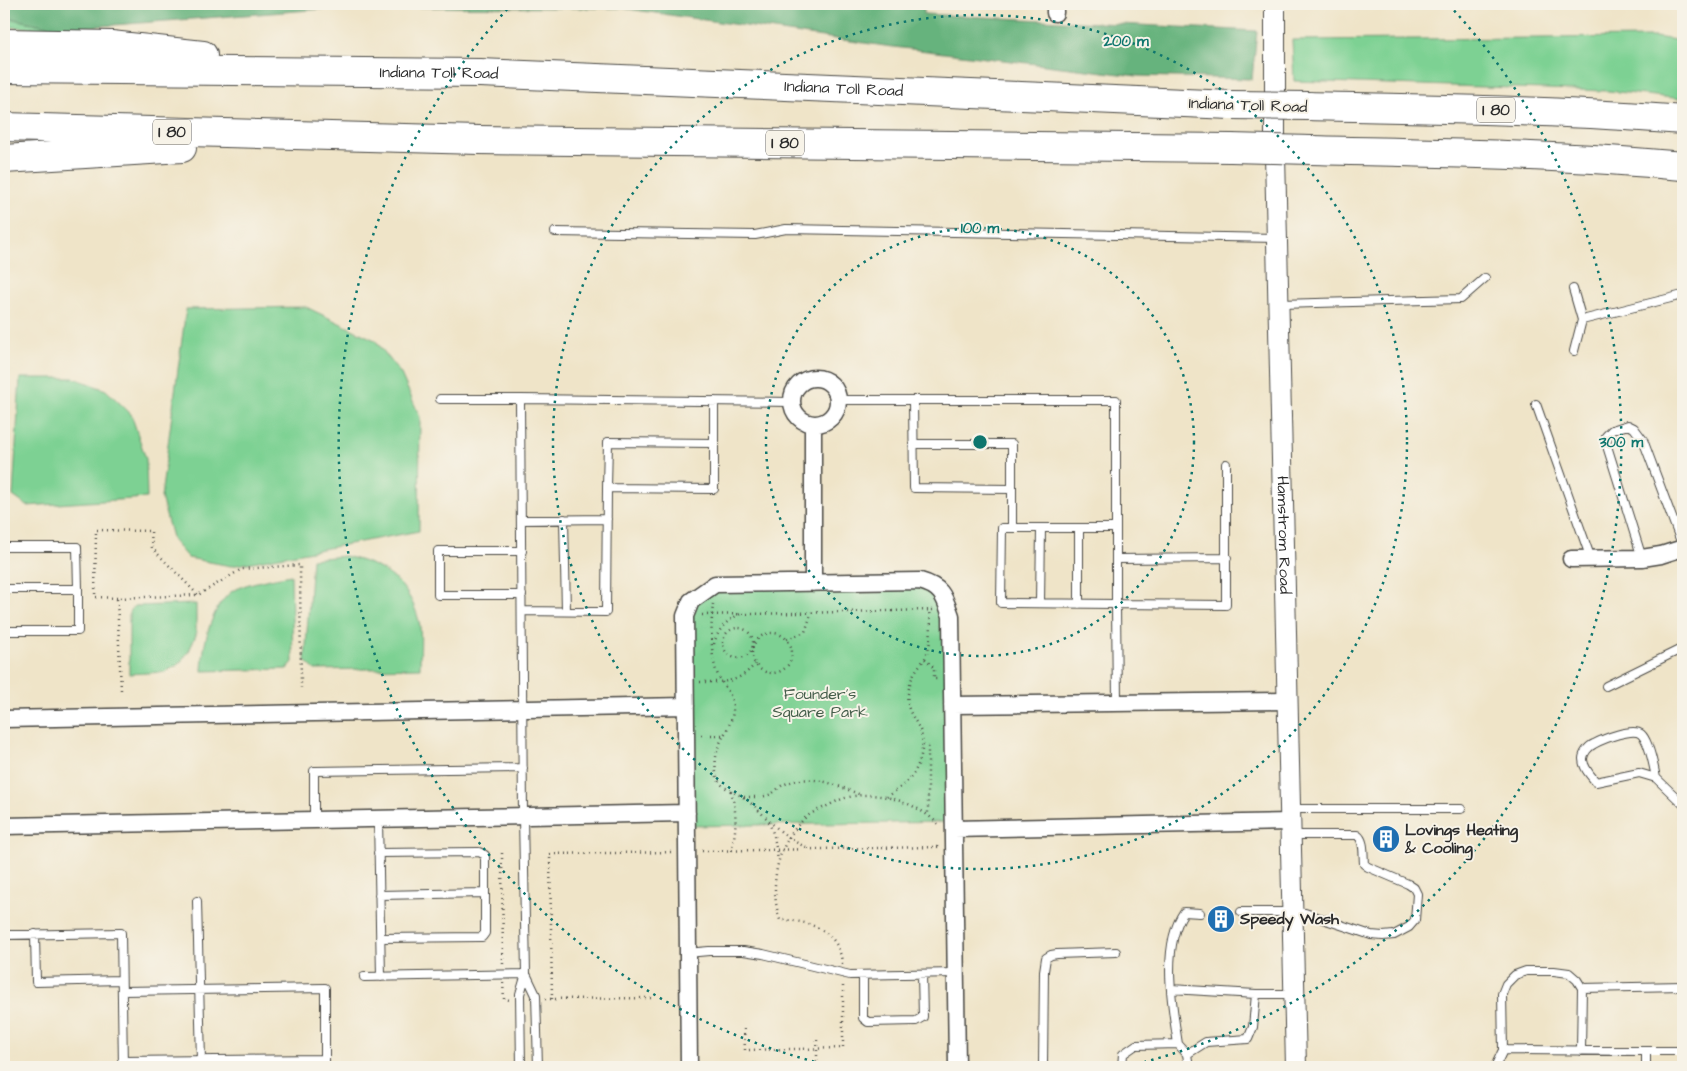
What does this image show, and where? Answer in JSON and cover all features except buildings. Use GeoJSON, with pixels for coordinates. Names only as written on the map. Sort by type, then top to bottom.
{"type":"FeatureCollection","features":[{"type":"Feature","properties":{"kind":"highway"},"geometry":{"type":"LineString","coordinates":[[4,43],[111,45],[338,71]]}},
{"type":"Feature","properties":{"kind":"highway","name":"Indiana Toll Road"},"geometry":{"type":"LineString","coordinates":[[4,70],[338,71],[480,74],[1231,105],[1616,114],[1683,120]]}},
{"type":"Feature","properties":{"kind":"highway","name":"I 80"},"geometry":{"type":"LineString","coordinates":[[4,127],[480,140],[1231,148],[1530,155],[1611,159],[1683,166]]}},
{"type":"Feature","properties":{"kind":"highway"},"geometry":{"type":"LineString","coordinates":[[4,159],[340,136]]}},
{"type":"Feature","properties":{"kind":"street","name":"Hamstrom Road"},"geometry":{"type":"LineString","coordinates":[[1275,4],[1278,304],[1296,1067]]}},
{"type":"Feature","properties":{"kind":"street"},"geometry":{"type":"LineString","coordinates":[[814,377],[821,378],[833,387],[838,400],[837,408],[828,420],[814,424],[801,419],[791,402],[792,394],[800,382],[814,377]]}},
{"type":"Feature","properties":{"kind":"street"},"geometry":{"type":"LineString","coordinates":[[813,583],[814,424]]}},
{"type":"Feature","properties":{"kind":"street"},"geometry":{"type":"LineString","coordinates":[[1571,559],[1642,558],[1661,555],[1683,547]]}},
{"type":"Feature","properties":{"kind":"street"},"geometry":{"type":"LineString","coordinates":[[689,1067],[685,616],[691,601],[715,584],[920,581],[932,584],[944,597],[951,616],[952,704],[947,828],[956,973],[957,1067]]}},
{"type":"Feature","properties":{"kind":"street"},"geometry":{"type":"LineString","coordinates":[[952,704],[1287,701]]}},
{"type":"Feature","properties":{"kind":"street"},"geometry":{"type":"LineString","coordinates":[[4,719],[686,706]]}},
{"type":"Feature","properties":{"kind":"street"},"geometry":{"type":"LineString","coordinates":[[4,826],[687,814]]}},
{"type":"Feature","properties":{"kind":"street"},"geometry":{"type":"LineString","coordinates":[[947,828],[1290,822]]}},
{"type":"Feature","properties":{"kind":"lane"},"geometry":{"type":"LineString","coordinates":[[555,232],[755,236],[786,229],[1277,238]]}},
{"type":"Feature","properties":{"kind":"lane"},"geometry":{"type":"LineString","coordinates":[[1278,304],[1460,299],[1485,278]]}},
{"type":"Feature","properties":{"kind":"lane"},"geometry":{"type":"LineString","coordinates":[[1573,289],[1582,320],[1574,350]]}},
{"type":"Feature","properties":{"kind":"lane"},"geometry":{"type":"LineString","coordinates":[[1582,320],[1683,295]]}},
{"type":"Feature","properties":{"kind":"lane"},"geometry":{"type":"LineString","coordinates":[[440,399],[791,402]]}},
{"type":"Feature","properties":{"kind":"lane"},"geometry":{"type":"LineString","coordinates":[[520,399],[526,974],[520,994],[520,1067]]}},
{"type":"Feature","properties":{"kind":"lane"},"geometry":{"type":"LineString","coordinates":[[838,400],[1116,400],[1117,703]]}},
{"type":"Feature","properties":{"kind":"lane"},"geometry":{"type":"LineString","coordinates":[[607,488],[714,489],[714,401]]}},
{"type":"Feature","properties":{"kind":"lane"},"geometry":{"type":"LineString","coordinates":[[913,401],[914,488],[1012,489]]}},
{"type":"Feature","properties":{"kind":"lane"},"geometry":{"type":"LineString","coordinates":[[1536,404],[1591,559]]}},
{"type":"Feature","properties":{"kind":"lane"},"geometry":{"type":"LineString","coordinates":[[1642,558],[1606,436],[1612,430],[1628,425],[1634,428],[1643,440],[1683,547]]}},
{"type":"Feature","properties":{"kind":"lane"},"geometry":{"type":"LineString","coordinates":[[522,611],[606,612],[608,442],[714,443]]}},
{"type":"Feature","properties":{"kind":"lane"},"geometry":{"type":"LineString","coordinates":[[913,444],[1012,444],[1012,528]]}},
{"type":"Feature","properties":{"kind":"lane"},"geometry":{"type":"LineString","coordinates":[[1116,528],[1002,528],[1001,603],[1226,605],[1226,464]]}},
{"type":"Feature","properties":{"kind":"lane"},"geometry":{"type":"LineString","coordinates":[[521,520],[607,519]]}},
{"type":"Feature","properties":{"kind":"lane"},"geometry":{"type":"LineString","coordinates":[[564,520],[566,611]]}},
{"type":"Feature","properties":{"kind":"lane"},"geometry":{"type":"LineString","coordinates":[[1040,604],[1041,528]]}},
{"type":"Feature","properties":{"kind":"lane"},"geometry":{"type":"LineString","coordinates":[[1079,604],[1080,528]]}},
{"type":"Feature","properties":{"kind":"lane"},"geometry":{"type":"LineString","coordinates":[[4,548],[77,547],[78,588],[78,631],[4,631]]}},
{"type":"Feature","properties":{"kind":"lane"},"geometry":{"type":"LineString","coordinates":[[522,551],[438,551],[438,595],[522,595]]}},
{"type":"Feature","properties":{"kind":"lane"},"geometry":{"type":"LineString","coordinates":[[1116,559],[1227,558]]}},
{"type":"Feature","properties":{"kind":"lane"},"geometry":{"type":"LineString","coordinates":[[4,589],[78,588]]}},
{"type":"Feature","properties":{"kind":"lane"},"geometry":{"type":"LineString","coordinates":[[1606,686],[1683,648]]}},
{"type":"Feature","properties":{"kind":"lane"},"geometry":{"type":"LineString","coordinates":[[1656,778],[1647,744],[1642,735],[1636,732],[1629,732],[1592,744],[1583,758],[1585,768],[1596,782],[1639,773],[1656,778],[1683,804]]}},
{"type":"Feature","properties":{"kind":"lane"},"geometry":{"type":"LineString","coordinates":[[314,820],[314,771],[523,768]]}},
{"type":"Feature","properties":{"kind":"lane"},"geometry":{"type":"LineString","coordinates":[[1290,822],[1461,809]]}},
{"type":"Feature","properties":{"kind":"lane"},"geometry":{"type":"LineString","coordinates":[[378,819],[381,977]]}},
{"type":"Feature","properties":{"kind":"lane"},"geometry":{"type":"LineString","coordinates":[[1241,912],[1305,913],[1371,935],[1383,936],[1394,935],[1409,927],[1415,920],[1417,894],[1414,888],[1364,864],[1362,842],[1357,834],[1290,822]]}},
{"type":"Feature","properties":{"kind":"lane"},"geometry":{"type":"LineString","coordinates":[[378,853],[479,852],[485,855],[485,932],[482,937],[380,938]]}},
{"type":"Feature","properties":{"kind":"lane"},"geometry":{"type":"LineString","coordinates":[[379,895],[485,893]]}},
{"type":"Feature","properties":{"kind":"lane"},"geometry":{"type":"LineString","coordinates":[[197,900],[201,1061]]}},
{"type":"Feature","properties":{"kind":"lane"},"geometry":{"type":"LineString","coordinates":[[1189,1067],[1187,1054],[1178,1044],[1172,1006],[1171,960],[1177,924],[1184,912],[1200,913]]}},
{"type":"Feature","properties":{"kind":"lane"},"geometry":{"type":"LineString","coordinates":[[4,935],[121,933],[122,1064],[201,1061],[325,1063],[325,988],[122,991]]}},
{"type":"Feature","properties":{"kind":"lane"},"geometry":{"type":"LineString","coordinates":[[35,934],[36,982],[121,980]]}},
{"type":"Feature","properties":{"kind":"lane"},"geometry":{"type":"LineString","coordinates":[[687,953],[709,951],[756,953],[843,974],[956,973]]}},
{"type":"Feature","properties":{"kind":"lane"},"geometry":{"type":"LineString","coordinates":[[1042,1067],[1046,958],[1057,954],[1116,952]]}},
{"type":"Feature","properties":{"kind":"lane"},"geometry":{"type":"LineString","coordinates":[[1494,1067],[1504,1050],[1502,994],[1506,984],[1515,976],[1526,971],[1569,973],[1582,988],[1581,1051]]}},
{"type":"Feature","properties":{"kind":"lane"},"geometry":{"type":"LineString","coordinates":[[364,977],[526,974]]}},
{"type":"Feature","properties":{"kind":"lane"},"geometry":{"type":"LineString","coordinates":[[526,974],[536,995],[538,1067]]}},
{"type":"Feature","properties":{"kind":"lane"},"geometry":{"type":"LineString","coordinates":[[863,975],[863,1018],[868,1022],[916,1021],[922,1018],[922,974]]}},
{"type":"Feature","properties":{"kind":"lane"},"geometry":{"type":"LineString","coordinates":[[1582,988],[1683,986]]}},
{"type":"Feature","properties":{"kind":"lane"},"geometry":{"type":"LineString","coordinates":[[1171,988],[1256,994],[1294,994]]}},
{"type":"Feature","properties":{"kind":"lane"},"geometry":{"type":"LineString","coordinates":[[1187,1054],[1206,1042],[1248,1039],[1253,1027],[1256,994]]}},
{"type":"Feature","properties":{"kind":"lane"},"geometry":{"type":"LineString","coordinates":[[1122,1067],[1123,1054],[1136,1046],[1178,1044]]}},
{"type":"Feature","properties":{"kind":"lane"},"geometry":{"type":"LineString","coordinates":[[1504,1050],[1683,1052]]}},
{"type":"Feature","properties":{"kind":"lane"},"geometry":{"type":"LineString","coordinates":[[1646,1051],[1646,1067]]}},
{"type":"Feature","properties":{"kind":"path"},"geometry":{"type":"LineString","coordinates":[[198,595],[152,548],[151,531],[96,530],[95,597],[198,595],[242,569],[300,565],[301,688]]}},
{"type":"Feature","properties":{"kind":"path"},"geometry":{"type":"LineString","coordinates":[[715,584],[712,614],[713,648],[717,673],[730,692],[733,707],[732,721],[718,747],[716,774],[720,783],[744,797],[788,838],[813,850]]}},
{"type":"Feature","properties":{"kind":"path"},"geometry":{"type":"LineString","coordinates":[[118,598],[121,690]]}},
{"type":"Feature","properties":{"kind":"path"},"geometry":{"type":"LineString","coordinates":[[685,616],[949,609]]}},
{"type":"Feature","properties":{"kind":"path"},"geometry":{"type":"LineString","coordinates":[[887,798],[912,777],[920,760],[922,745],[920,731],[912,717],[907,701],[910,684],[916,670],[925,658],[931,634],[930,610]]}},
{"type":"Feature","properties":{"kind":"path"},"geometry":{"type":"LineString","coordinates":[[787,639],[805,632],[812,612]]}},
{"type":"Feature","properties":{"kind":"path"},"geometry":{"type":"LineString","coordinates":[[713,648],[717,634],[724,624],[742,614]]}},
{"type":"Feature","properties":{"kind":"path"},"geometry":{"type":"LineString","coordinates":[[787,639],[782,635],[769,633],[762,636],[753,646],[748,654],[739,658],[729,656],[723,648],[723,638],[729,630],[739,627],[751,636],[753,646],[752,658],[755,664],[766,673],[772,674],[785,669],[792,658],[793,651],[787,639]]}},
{"type":"Feature","properties":{"kind":"path"},"geometry":{"type":"LineString","coordinates":[[925,658],[934,668],[934,679],[940,679]]}},
{"type":"Feature","properties":{"kind":"path"},"geometry":{"type":"LineString","coordinates":[[698,682],[735,680],[742,677],[755,664]]}},
{"type":"Feature","properties":{"kind":"path"},"geometry":{"type":"LineString","coordinates":[[700,735],[724,735]]}},
{"type":"Feature","properties":{"kind":"path"},"geometry":{"type":"LineString","coordinates":[[922,745],[928,746],[928,815]]}},
{"type":"Feature","properties":{"kind":"path"},"geometry":{"type":"LineString","coordinates":[[744,797],[760,797],[772,794],[782,785],[795,781],[824,780],[863,795],[887,798],[907,804],[947,828]]}},
{"type":"Feature","properties":{"kind":"path"},"geometry":{"type":"LineString","coordinates":[[731,791],[736,818],[736,833],[731,851]]}},
{"type":"Feature","properties":{"kind":"path"},"geometry":{"type":"LineString","coordinates":[[744,1029],[745,1050],[843,1048],[842,954],[834,941],[822,930],[810,923],[780,920],[775,905],[774,888],[776,869],[788,838],[802,820],[843,799],[863,795]]}},
{"type":"Feature","properties":{"kind":"path"},"geometry":{"type":"LineString","coordinates":[[768,821],[774,836],[779,861]]}},
{"type":"Feature","properties":{"kind":"path"},"geometry":{"type":"LineString","coordinates":[[937,847],[938,841]]}},
{"type":"Feature","properties":{"kind":"path"},"geometry":{"type":"LineString","coordinates":[[502,853],[504,1000],[520,1000]]}},
{"type":"Feature","properties":{"kind":"path"},"geometry":{"type":"LineString","coordinates":[[536,1000],[654,998]]}},
{"type":"Feature","properties":{"kind":"path"},"geometry":{"type":"LineString","coordinates":[[817,1040],[817,1067]]}},
{"type":"Feature","properties":{"kind":"green space"},"geometry":{"type":"Polygon","coordinates":[[[4,4],[924,4],[924,14],[1257,31],[1252,79],[1137,76],[885,46],[621,8],[350,7],[61,29],[4,17],[4,4]]]}},
{"type":"Feature","properties":{"kind":"green space"},"geometry":{"type":"Polygon","coordinates":[[[4,17],[61,29],[4,27],[4,17]]]}},
{"type":"Feature","properties":{"kind":"green space"},"geometry":{"type":"Polygon","coordinates":[[[1655,37],[1683,41],[1683,99],[1608,91],[1294,81],[1292,40],[1655,37]]]}},
{"type":"Feature","properties":{"kind":"green space"},"geometry":{"type":"Polygon","coordinates":[[[306,307],[375,340],[401,374],[420,417],[419,531],[231,566],[188,558],[173,541],[161,497],[186,309],[306,307]]]}},
{"type":"Feature","properties":{"kind":"green space"},"geometry":{"type":"Polygon","coordinates":[[[20,378],[74,378],[106,390],[131,414],[146,459],[147,498],[27,506],[13,496],[20,378]]]}},
{"type":"Feature","properties":{"kind":"green space"},"geometry":{"type":"Polygon","coordinates":[[[344,556],[371,564],[392,576],[408,595],[420,626],[420,668],[315,670],[305,661],[312,559],[344,556]]]}},
{"type":"Feature","properties":{"kind":"green space"},"geometry":{"type":"Polygon","coordinates":[[[291,575],[293,662],[287,669],[202,671],[209,628],[224,599],[231,592],[243,586],[291,575]]]}},
{"type":"Feature","properties":{"kind":"green space","name":"Founder's Square Park"},"geometry":{"type":"Polygon","coordinates":[[[920,581],[944,597],[954,822],[687,826],[691,601],[704,591],[920,581]]]}},
{"type":"Feature","properties":{"kind":"green space"},"geometry":{"type":"Polygon","coordinates":[[[196,604],[196,635],[189,651],[179,664],[165,672],[129,674],[129,613],[134,606],[196,604]]]}},
{"type":"Feature","properties":{"kind":"place","name":"Lovings Heating & Cooling"},"geometry":{"type":"Point","coordinates":[1386,839]}},
{"type":"Feature","properties":{"kind":"place","name":"Speedy Wash"},"geometry":{"type":"Point","coordinates":[1221,919]}}]}
